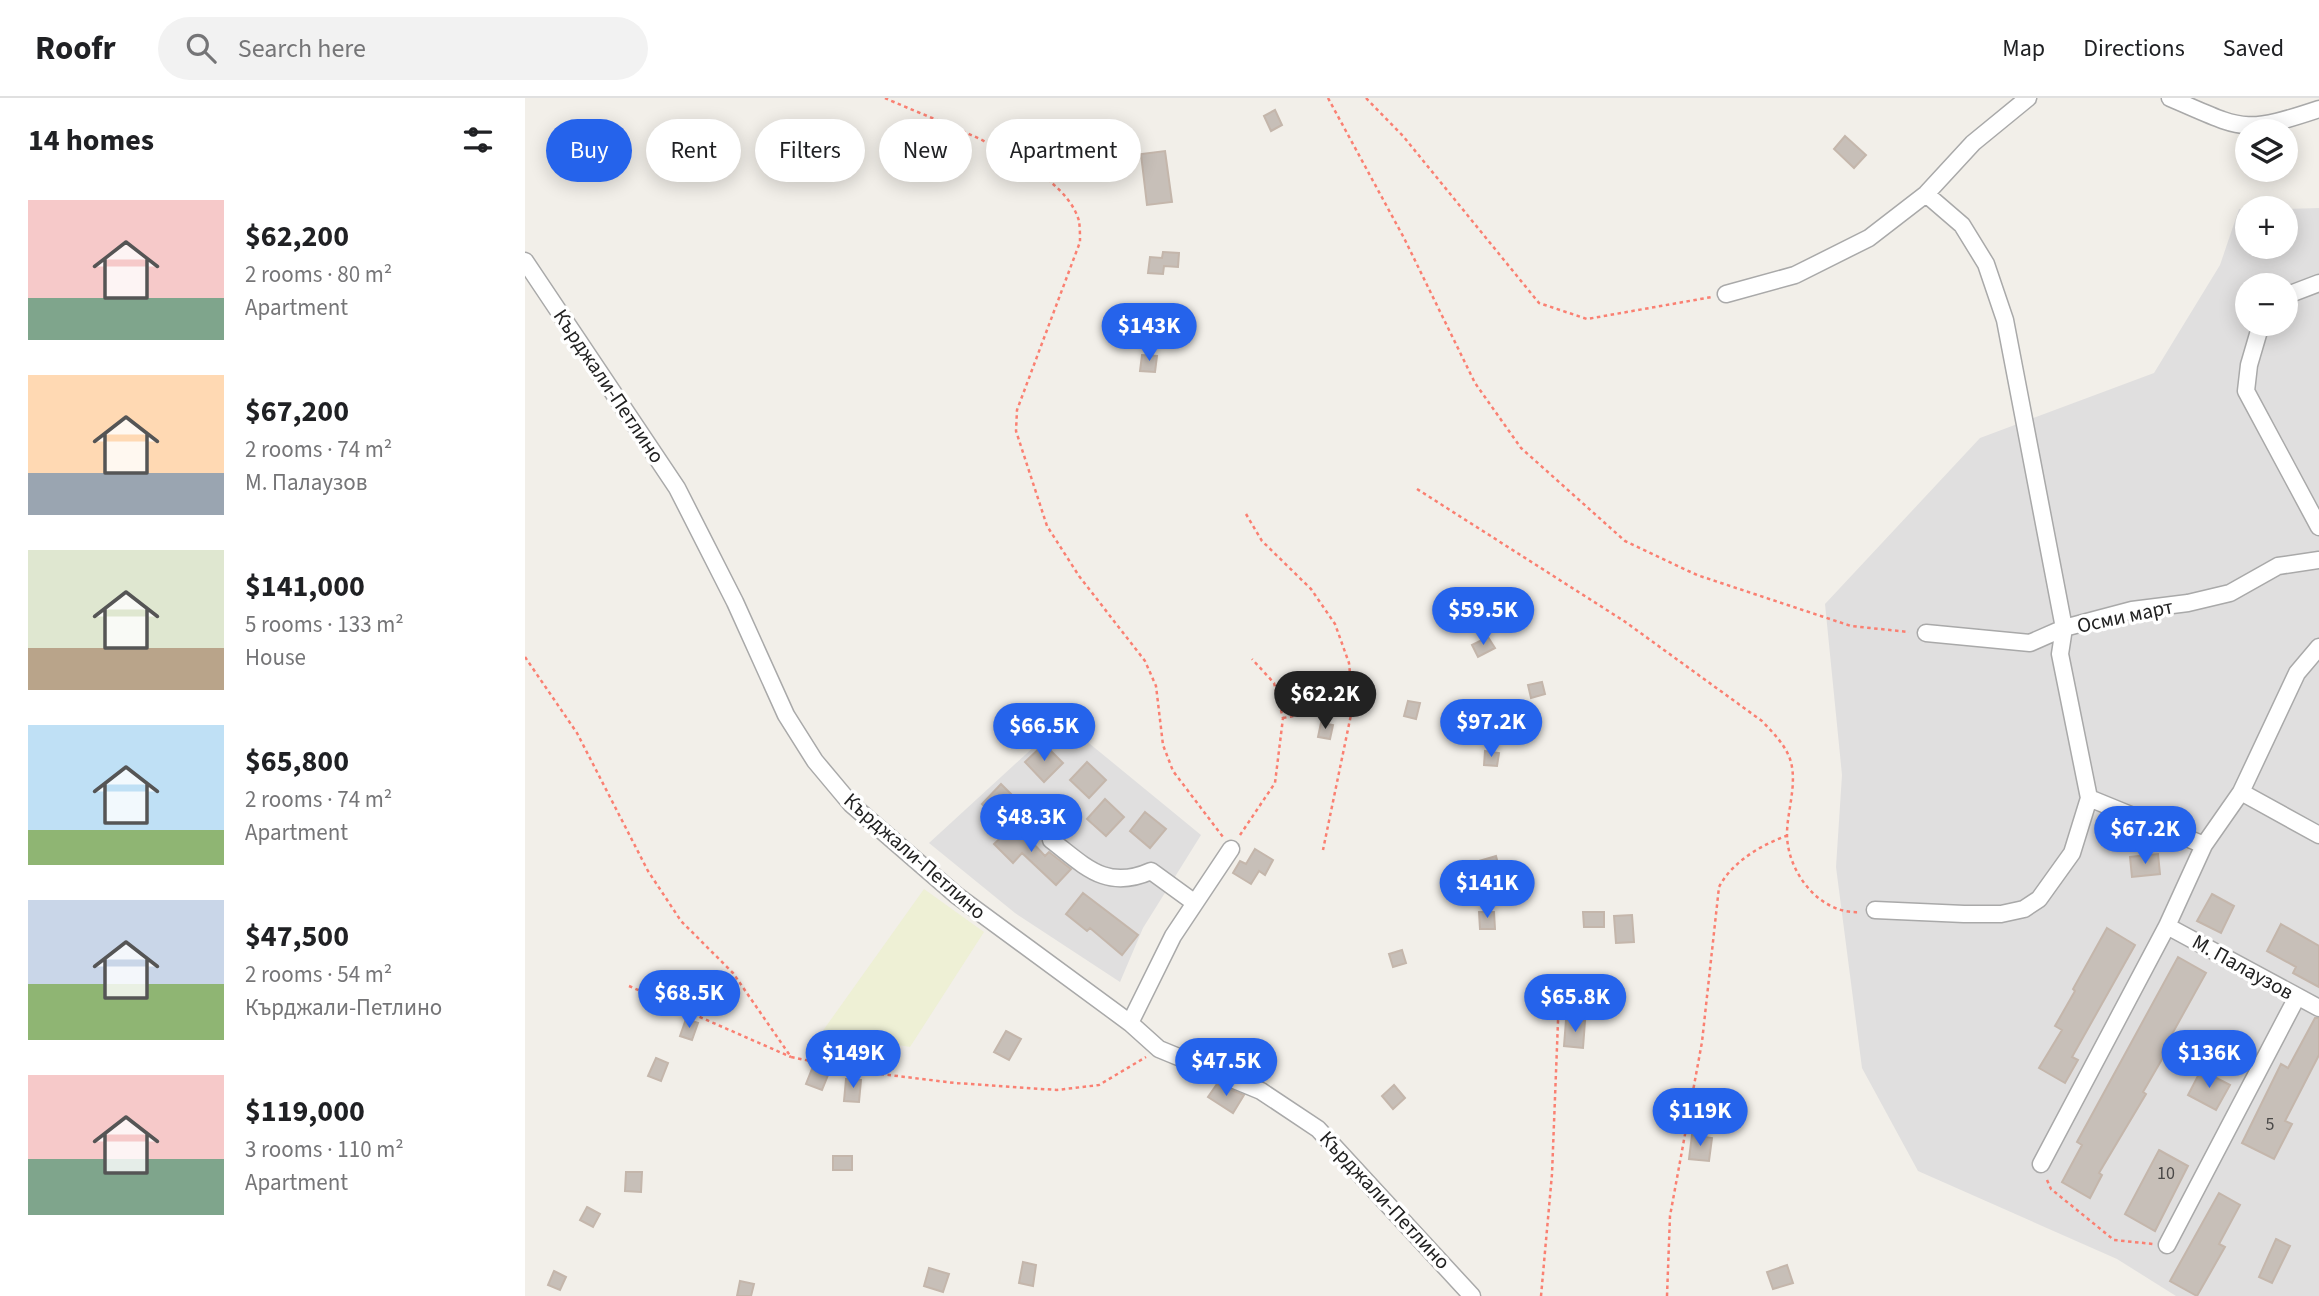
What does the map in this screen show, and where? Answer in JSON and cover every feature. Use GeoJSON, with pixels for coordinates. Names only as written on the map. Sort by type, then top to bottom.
{"type":"FeatureCollection","features":[{"type":"Feature","properties":{"kind":"street"},"geometry":{"type":"LineString","coordinates":[[1725,294],[1795,275],[1868,238],[1926,194],[1973,143],[2028,98]]}},
{"type":"Feature","properties":{"kind":"street"},"geometry":{"type":"LineString","coordinates":[[2170,98],[2225,123],[2251,128],[2277,124],[2319,109]]}},
{"type":"Feature","properties":{"kind":"street"},"geometry":{"type":"LineString","coordinates":[[1875,910],[1964,915],[2001,914],[2024,909],[2039,899],[2072,853],[2089,798],[2060,654],[2064,628],[2005,320],[1986,264],[1962,225],[1926,194]]}},
{"type":"Feature","properties":{"kind":"street","name":"Кърджали-Петлино"},"geometry":{"type":"LineString","coordinates":[[525,261],[677,488],[735,602],[786,715],[815,761],[851,804],[956,895],[1130,1023],[1159,1049],[1261,1091],[1318,1129],[1472,1296]]}},
{"type":"Feature","properties":{"kind":"street"},"geometry":{"type":"LineString","coordinates":[[2298,291],[2319,283]]}},
{"type":"Feature","properties":{"kind":"street"},"geometry":{"type":"LineString","coordinates":[[2257,336],[2249,365],[2246,391],[2319,527]]}},
{"type":"Feature","properties":{"kind":"street","name":"Осми март"},"geometry":{"type":"LineString","coordinates":[[1926,634],[2031,643],[2064,628],[2132,610],[2187,603],[2230,593],[2278,566],[2319,559]]}},
{"type":"Feature","properties":{"kind":"street"},"geometry":{"type":"LineString","coordinates":[[2041,1164],[2167,926],[2204,845],[2241,792],[2297,673],[2319,647]]}},
{"type":"Feature","properties":{"kind":"street"},"geometry":{"type":"LineString","coordinates":[[2241,792],[2319,835]]}},
{"type":"Feature","properties":{"kind":"street"},"geometry":{"type":"LineString","coordinates":[[2089,798],[2204,845]]}},
{"type":"Feature","properties":{"kind":"street"},"geometry":{"type":"LineString","coordinates":[[1051,840],[1088,868],[1111,880],[1133,879],[1151,871],[1195,903]]}},
{"type":"Feature","properties":{"kind":"street"},"geometry":{"type":"LineString","coordinates":[[1130,1023],[1173,936],[1231,849]]}},
{"type":"Feature","properties":{"kind":"street","name":"М. Палаузов"},"geometry":{"type":"LineString","coordinates":[[2167,926],[2319,1008]]}},
{"type":"Feature","properties":{"kind":"street"},"geometry":{"type":"LineString","coordinates":[[2167,1245],[2297,997]]}},
{"type":"Feature","properties":{"kind":"path"},"geometry":{"type":"LineString","coordinates":[[885,98],[1032,165],[1058,187],[1079,219],[1080,243],[1017,410],[1016,430],[1047,526],[1079,576],[1145,661],[1156,686],[1163,744],[1173,771],[1231,849],[1275,783],[1283,718],[1274,683],[1252,659]]}},
{"type":"Feature","properties":{"kind":"path"},"geometry":{"type":"LineString","coordinates":[[1328,98],[1404,238],[1475,383],[1521,448],[1625,541],[1697,575],[1851,626],[1926,634]]}},
{"type":"Feature","properties":{"kind":"path"},"geometry":{"type":"LineString","coordinates":[[1366,98],[1403,136],[1539,303],[1587,318],[1725,294]]}},
{"type":"Feature","properties":{"kind":"path"},"geometry":{"type":"LineString","coordinates":[[1417,489],[1624,621],[1762,721],[1780,740],[1791,761],[1786,836],[1792,861],[1817,897],[1833,909],[1851,912],[1875,910]]}},
{"type":"Feature","properties":{"kind":"path"},"geometry":{"type":"LineString","coordinates":[[1246,514],[1262,541],[1311,589],[1335,624],[1349,663],[1353,705],[1323,850]]}},
{"type":"Feature","properties":{"kind":"path"},"geometry":{"type":"LineString","coordinates":[[525,657],[577,733],[648,871],[681,920],[733,973],[791,1057]]}},
{"type":"Feature","properties":{"kind":"path"},"geometry":{"type":"LineString","coordinates":[[1283,718],[1353,705]]}},
{"type":"Feature","properties":{"kind":"path"},"geometry":{"type":"LineString","coordinates":[[1667,1296],[1669,1216],[1702,1042],[1719,887],[1727,873],[1767,843],[1786,836]]}},
{"type":"Feature","properties":{"kind":"path"},"geometry":{"type":"LineString","coordinates":[[629,986],[791,1057],[864,1072],[942,1082],[1057,1090],[1099,1085],[1159,1049]]}},
{"type":"Feature","properties":{"kind":"path"},"geometry":{"type":"LineString","coordinates":[[1541,1296],[1552,1174],[1559,996]]}},
{"type":"Feature","properties":{"kind":"path"},"geometry":{"type":"LineString","coordinates":[[2041,1164],[2051,1189],[2114,1240],[2167,1245]]}},
{"type":"Feature","properties":{"kind":"shaded area"},"geometry":{"type":"Polygon","coordinates":[[[2319,208],[2319,1296],[2176,1296],[2117,1259],[1918,1171],[1862,1068],[1836,867],[1842,775],[1825,604],[1980,438],[2154,373],[2220,265],[2235,221],[2235,259],[2298,259],[2298,209],[2319,208]]]}},
{"type":"Feature","properties":{"kind":"shaded area"},"geometry":{"type":"Polygon","coordinates":[[[1062,721],[1201,835],[1143,928],[1120,982],[1015,913],[929,843],[1062,721]]]}},
{"type":"Feature","properties":{"kind":"green space"},"geometry":{"type":"Polygon","coordinates":[[[924,889],[984,932],[910,1047],[822,1032],[924,889]]]}},
{"type":"Feature","properties":{"kind":"building"},"geometry":{"type":"Polygon","coordinates":[[[1275,110],[1282,125],[1271,131],[1264,116],[1275,110]]]}},
{"type":"Feature","properties":{"kind":"building"},"geometry":{"type":"Polygon","coordinates":[[[1845,136],[1866,155],[1854,168],[1834,149],[1845,136]]]}},
{"type":"Feature","properties":{"kind":"building"},"geometry":{"type":"Polygon","coordinates":[[[1165,151],[1172,202],[1147,205],[1141,154],[1165,151]]]}},
{"type":"Feature","properties":{"kind":"building"},"geometry":{"type":"Polygon","coordinates":[[[1163,252],[1179,253],[1178,267],[1164,266],[1163,274],[1148,273],[1150,257],[1162,258],[1163,252]]]}},
{"type":"Feature","properties":{"kind":"building"},"geometry":{"type":"Polygon","coordinates":[[[1142,355],[1157,356],[1155,372],[1140,371],[1142,355]]]}},
{"type":"Feature","properties":{"kind":"building"},"geometry":{"type":"Polygon","coordinates":[[[1488,637],[1495,648],[1478,657],[1472,645],[1488,637]]]}},
{"type":"Feature","properties":{"kind":"building"},"geometry":{"type":"Polygon","coordinates":[[[1542,682],[1545,694],[1531,698],[1528,685],[1542,682]]]}},
{"type":"Feature","properties":{"kind":"building"},"geometry":{"type":"Polygon","coordinates":[[[1408,701],[1420,703],[1416,719],[1404,716],[1408,701]]]}},
{"type":"Feature","properties":{"kind":"building"},"geometry":{"type":"Polygon","coordinates":[[[1321,723],[1333,725],[1330,739],[1318,737],[1321,723]]]}},
{"type":"Feature","properties":{"kind":"building"},"geometry":{"type":"Polygon","coordinates":[[[1044,744],[1063,763],[1044,782],[1025,762],[1044,744]]]}},
{"type":"Feature","properties":{"kind":"building"},"geometry":{"type":"Polygon","coordinates":[[[1485,751],[1499,753],[1497,766],[1484,765],[1485,751]]]}},
{"type":"Feature","properties":{"kind":"building"},"geometry":{"type":"Polygon","coordinates":[[[1087,762],[1106,780],[1089,798],[1070,780],[1087,762]]]}},
{"type":"Feature","properties":{"kind":"building"},"geometry":{"type":"Polygon","coordinates":[[[1001,784],[1020,803],[1000,823],[982,804],[1001,784]]]}},
{"type":"Feature","properties":{"kind":"building"},"geometry":{"type":"Polygon","coordinates":[[[1105,799],[1124,817],[1106,836],[1087,819],[1105,799]]]}},
{"type":"Feature","properties":{"kind":"building"},"geometry":{"type":"Polygon","coordinates":[[[1145,812],[1166,829],[1150,848],[1130,831],[1145,812]]]}},
{"type":"Feature","properties":{"kind":"building"},"geometry":{"type":"Polygon","coordinates":[[[1015,824],[1045,856],[1049,852],[1071,869],[1056,885],[1022,853],[1013,863],[994,844],[1015,824]]]}},
{"type":"Feature","properties":{"kind":"building"},"geometry":{"type":"Polygon","coordinates":[[[1255,849],[1273,860],[1265,875],[1259,871],[1251,884],[1233,873],[1240,861],[1246,864],[1255,849]]]}},
{"type":"Feature","properties":{"kind":"building"},"geometry":{"type":"Polygon","coordinates":[[[2158,854],[2160,874],[2132,877],[2130,857],[2158,854]]]}},
{"type":"Feature","properties":{"kind":"building"},"geometry":{"type":"Polygon","coordinates":[[[1496,856],[1500,871],[1483,875],[1479,861],[1496,856]]]}},
{"type":"Feature","properties":{"kind":"building"},"geometry":{"type":"Polygon","coordinates":[[[1083,893],[1138,935],[1122,955],[1090,928],[1087,931],[1066,914],[1083,893]]]}},
{"type":"Feature","properties":{"kind":"building"},"geometry":{"type":"Polygon","coordinates":[[[2212,894],[2234,906],[2221,933],[2197,921],[2212,894]]]}},
{"type":"Feature","properties":{"kind":"building"},"geometry":{"type":"Polygon","coordinates":[[[1479,912],[1494,912],[1495,929],[1480,929],[1479,912]]]}},
{"type":"Feature","properties":{"kind":"building"},"geometry":{"type":"Polygon","coordinates":[[[1583,912],[1604,912],[1604,927],[1584,927],[1583,912]]]}},
{"type":"Feature","properties":{"kind":"building"},"geometry":{"type":"Polygon","coordinates":[[[1632,915],[1634,942],[1616,943],[1614,916],[1632,915]]]}},
{"type":"Feature","properties":{"kind":"building"},"geometry":{"type":"Polygon","coordinates":[[[2281,924],[2319,946],[2319,987],[2293,973],[2296,967],[2267,951],[2281,924]]]}},
{"type":"Feature","properties":{"kind":"building"},"geometry":{"type":"Polygon","coordinates":[[[2107,928],[2135,945],[2072,1057],[2078,1060],[2065,1083],[2039,1068],[2062,1030],[2055,1026],[2107,928]]]}},
{"type":"Feature","properties":{"kind":"building"},"geometry":{"type":"Polygon","coordinates":[[[1402,950],[1406,963],[1393,967],[1389,954],[1402,950]]]}},
{"type":"Feature","properties":{"kind":"building"},"geometry":{"type":"Polygon","coordinates":[[[2178,957],[2206,973],[2162,1052],[2165,1054],[2143,1092],[2146,1094],[2099,1173],[2102,1175],[2090,1198],[2062,1182],[2082,1145],[2077,1142],[2178,957]]]}},
{"type":"Feature","properties":{"kind":"building"},"geometry":{"type":"Polygon","coordinates":[[[2315,1018],[2319,1018],[2319,1055],[2285,1121],[2292,1124],[2274,1159],[2242,1143],[2281,1064],[2288,1068],[2315,1018]]]}},
{"type":"Feature","properties":{"kind":"building"},"geometry":{"type":"Polygon","coordinates":[[[686,1019],[698,1023],[692,1040],[680,1036],[686,1019]]]}},
{"type":"Feature","properties":{"kind":"building"},"geometry":{"type":"Polygon","coordinates":[[[1566,1020],[1585,1021],[1583,1048],[1564,1046],[1566,1020]]]}},
{"type":"Feature","properties":{"kind":"building"},"geometry":{"type":"Polygon","coordinates":[[[1006,1031],[1021,1039],[1009,1060],[994,1052],[1006,1031]]]}},
{"type":"Feature","properties":{"kind":"building"},"geometry":{"type":"Polygon","coordinates":[[[656,1058],[668,1063],[661,1081],[648,1076],[656,1058]]]}},
{"type":"Feature","properties":{"kind":"building"},"geometry":{"type":"Polygon","coordinates":[[[812,1069],[828,1075],[822,1090],[806,1084],[812,1069]]]}},
{"type":"Feature","properties":{"kind":"building"},"geometry":{"type":"Polygon","coordinates":[[[2201,1070],[2230,1085],[2216,1110],[2188,1095],[2201,1070]]]}},
{"type":"Feature","properties":{"kind":"building"},"geometry":{"type":"Polygon","coordinates":[[[846,1079],[861,1080],[859,1102],[844,1101],[846,1079]]]}},
{"type":"Feature","properties":{"kind":"building"},"geometry":{"type":"Polygon","coordinates":[[[1217,1084],[1244,1095],[1233,1113],[1208,1097],[1217,1084]]]}},
{"type":"Feature","properties":{"kind":"building"},"geometry":{"type":"Polygon","coordinates":[[[1394,1085],[1405,1098],[1393,1109],[1382,1096],[1394,1085]]]}},
{"type":"Feature","properties":{"kind":"building"},"geometry":{"type":"Polygon","coordinates":[[[1692,1135],[1712,1138],[1709,1161],[1689,1159],[1692,1135]]]}},
{"type":"Feature","properties":{"kind":"building"},"geometry":{"type":"Polygon","coordinates":[[[2159,1150],[2188,1166],[2155,1231],[2125,1214],[2159,1150]]]}},
{"type":"Feature","properties":{"kind":"building"},"geometry":{"type":"Polygon","coordinates":[[[833,1156],[852,1156],[852,1170],[833,1170],[833,1156]]]}},
{"type":"Feature","properties":{"kind":"building"},"geometry":{"type":"Polygon","coordinates":[[[626,1172],[642,1172],[641,1192],[625,1191],[626,1172]]]}},
{"type":"Feature","properties":{"kind":"building"},"geometry":{"type":"Polygon","coordinates":[[[2219,1193],[2240,1205],[2219,1244],[2225,1247],[2197,1296],[2170,1281],[2219,1193]]]}},
{"type":"Feature","properties":{"kind":"building"},"geometry":{"type":"Polygon","coordinates":[[[587,1207],[600,1214],[593,1227],[580,1220],[587,1207]]]}},
{"type":"Feature","properties":{"kind":"building"},"geometry":{"type":"Polygon","coordinates":[[[2276,1239],[2290,1246],[2272,1283],[2259,1277],[2276,1239]]]}},
{"type":"Feature","properties":{"kind":"building"},"geometry":{"type":"Polygon","coordinates":[[[1023,1262],[1036,1265],[1033,1286],[1019,1283],[1023,1262]]]}},
{"type":"Feature","properties":{"kind":"building"},"geometry":{"type":"Polygon","coordinates":[[[1787,1265],[1793,1283],[1773,1289],[1767,1272],[1787,1265]]]}},
{"type":"Feature","properties":{"kind":"building"},"geometry":{"type":"Polygon","coordinates":[[[929,1268],[949,1274],[943,1292],[924,1286],[929,1268]]]}},
{"type":"Feature","properties":{"kind":"building"},"geometry":{"type":"Polygon","coordinates":[[[554,1271],[566,1277],[560,1290],[548,1285],[554,1271]]]}},
{"type":"Feature","properties":{"kind":"building"},"geometry":{"type":"Polygon","coordinates":[[[740,1281],[754,1284],[751,1296],[737,1296],[740,1281]]]}}]}
